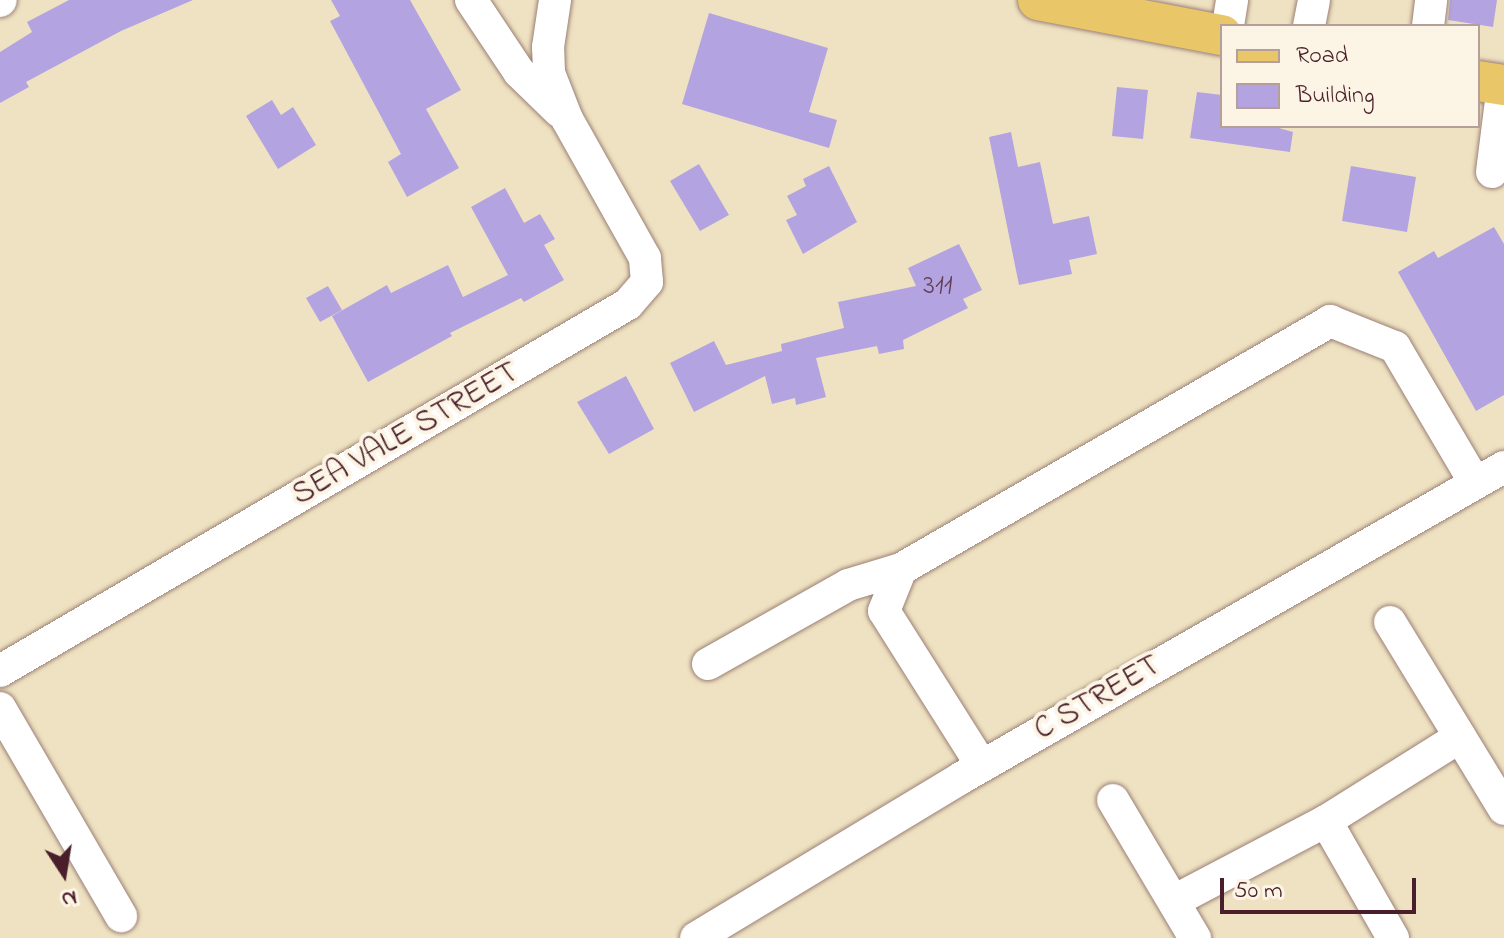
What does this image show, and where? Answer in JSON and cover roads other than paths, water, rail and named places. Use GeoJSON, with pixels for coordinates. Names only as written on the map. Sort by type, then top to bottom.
{"type":"FeatureCollection","features":[{"type":"Feature","properties":{"kind":"main road"},"geometry":{"type":"LineString","coordinates":[[1038,0],[1220,35]]}},
{"type":"Feature","properties":{"kind":"main road"},"geometry":{"type":"LineString","coordinates":[[1480,81],[1504,85]]}},
{"type":"Feature","properties":{"kind":"street","name":"SEA VALE STREET"},"geometry":{"type":"LineString","coordinates":[[471,0],[519,72],[567,119]]}},
{"type":"Feature","properties":{"kind":"street","name":"SEA VALE STREET"},"geometry":{"type":"LineString","coordinates":[[0,671],[628,304],[647,282],[645,258],[567,119],[549,73],[548,47],[555,0]]}},
{"type":"Feature","properties":{"kind":"street"},"geometry":{"type":"LineString","coordinates":[[1228,24],[1232,0]]}},
{"type":"Feature","properties":{"kind":"street"},"geometry":{"type":"LineString","coordinates":[[1309,24],[1314,0]]}},
{"type":"Feature","properties":{"kind":"street"},"geometry":{"type":"LineString","coordinates":[[1428,24],[1431,0]]}},
{"type":"Feature","properties":{"kind":"street"},"geometry":{"type":"LineString","coordinates":[[1492,172],[1504,85]]}},
{"type":"Feature","properties":{"kind":"street"},"geometry":{"type":"LineString","coordinates":[[708,664],[848,585],[901,569],[1330,321],[1395,347],[1494,476]]}},
{"type":"Feature","properties":{"kind":"street","name":"C STREET"},"geometry":{"type":"LineString","coordinates":[[696,938],[982,766],[1494,476]]}},
{"type":"Feature","properties":{"kind":"street"},"geometry":{"type":"LineString","coordinates":[[901,569],[884,611],[982,766]]}},
{"type":"Feature","properties":{"kind":"street"},"geometry":{"type":"LineString","coordinates":[[1390,622],[1504,809]]}},
{"type":"Feature","properties":{"kind":"street"},"geometry":{"type":"LineString","coordinates":[[0,708],[121,916]]}},
{"type":"Feature","properties":{"kind":"street"},"geometry":{"type":"LineString","coordinates":[[1174,901],[1326,821],[1460,737]]}},
{"type":"Feature","properties":{"kind":"street"},"geometry":{"type":"LineString","coordinates":[[1113,800],[1195,938]]}},
{"type":"Feature","properties":{"kind":"street"},"geometry":{"type":"LineString","coordinates":[[1326,821],[1393,938]]}}]}
